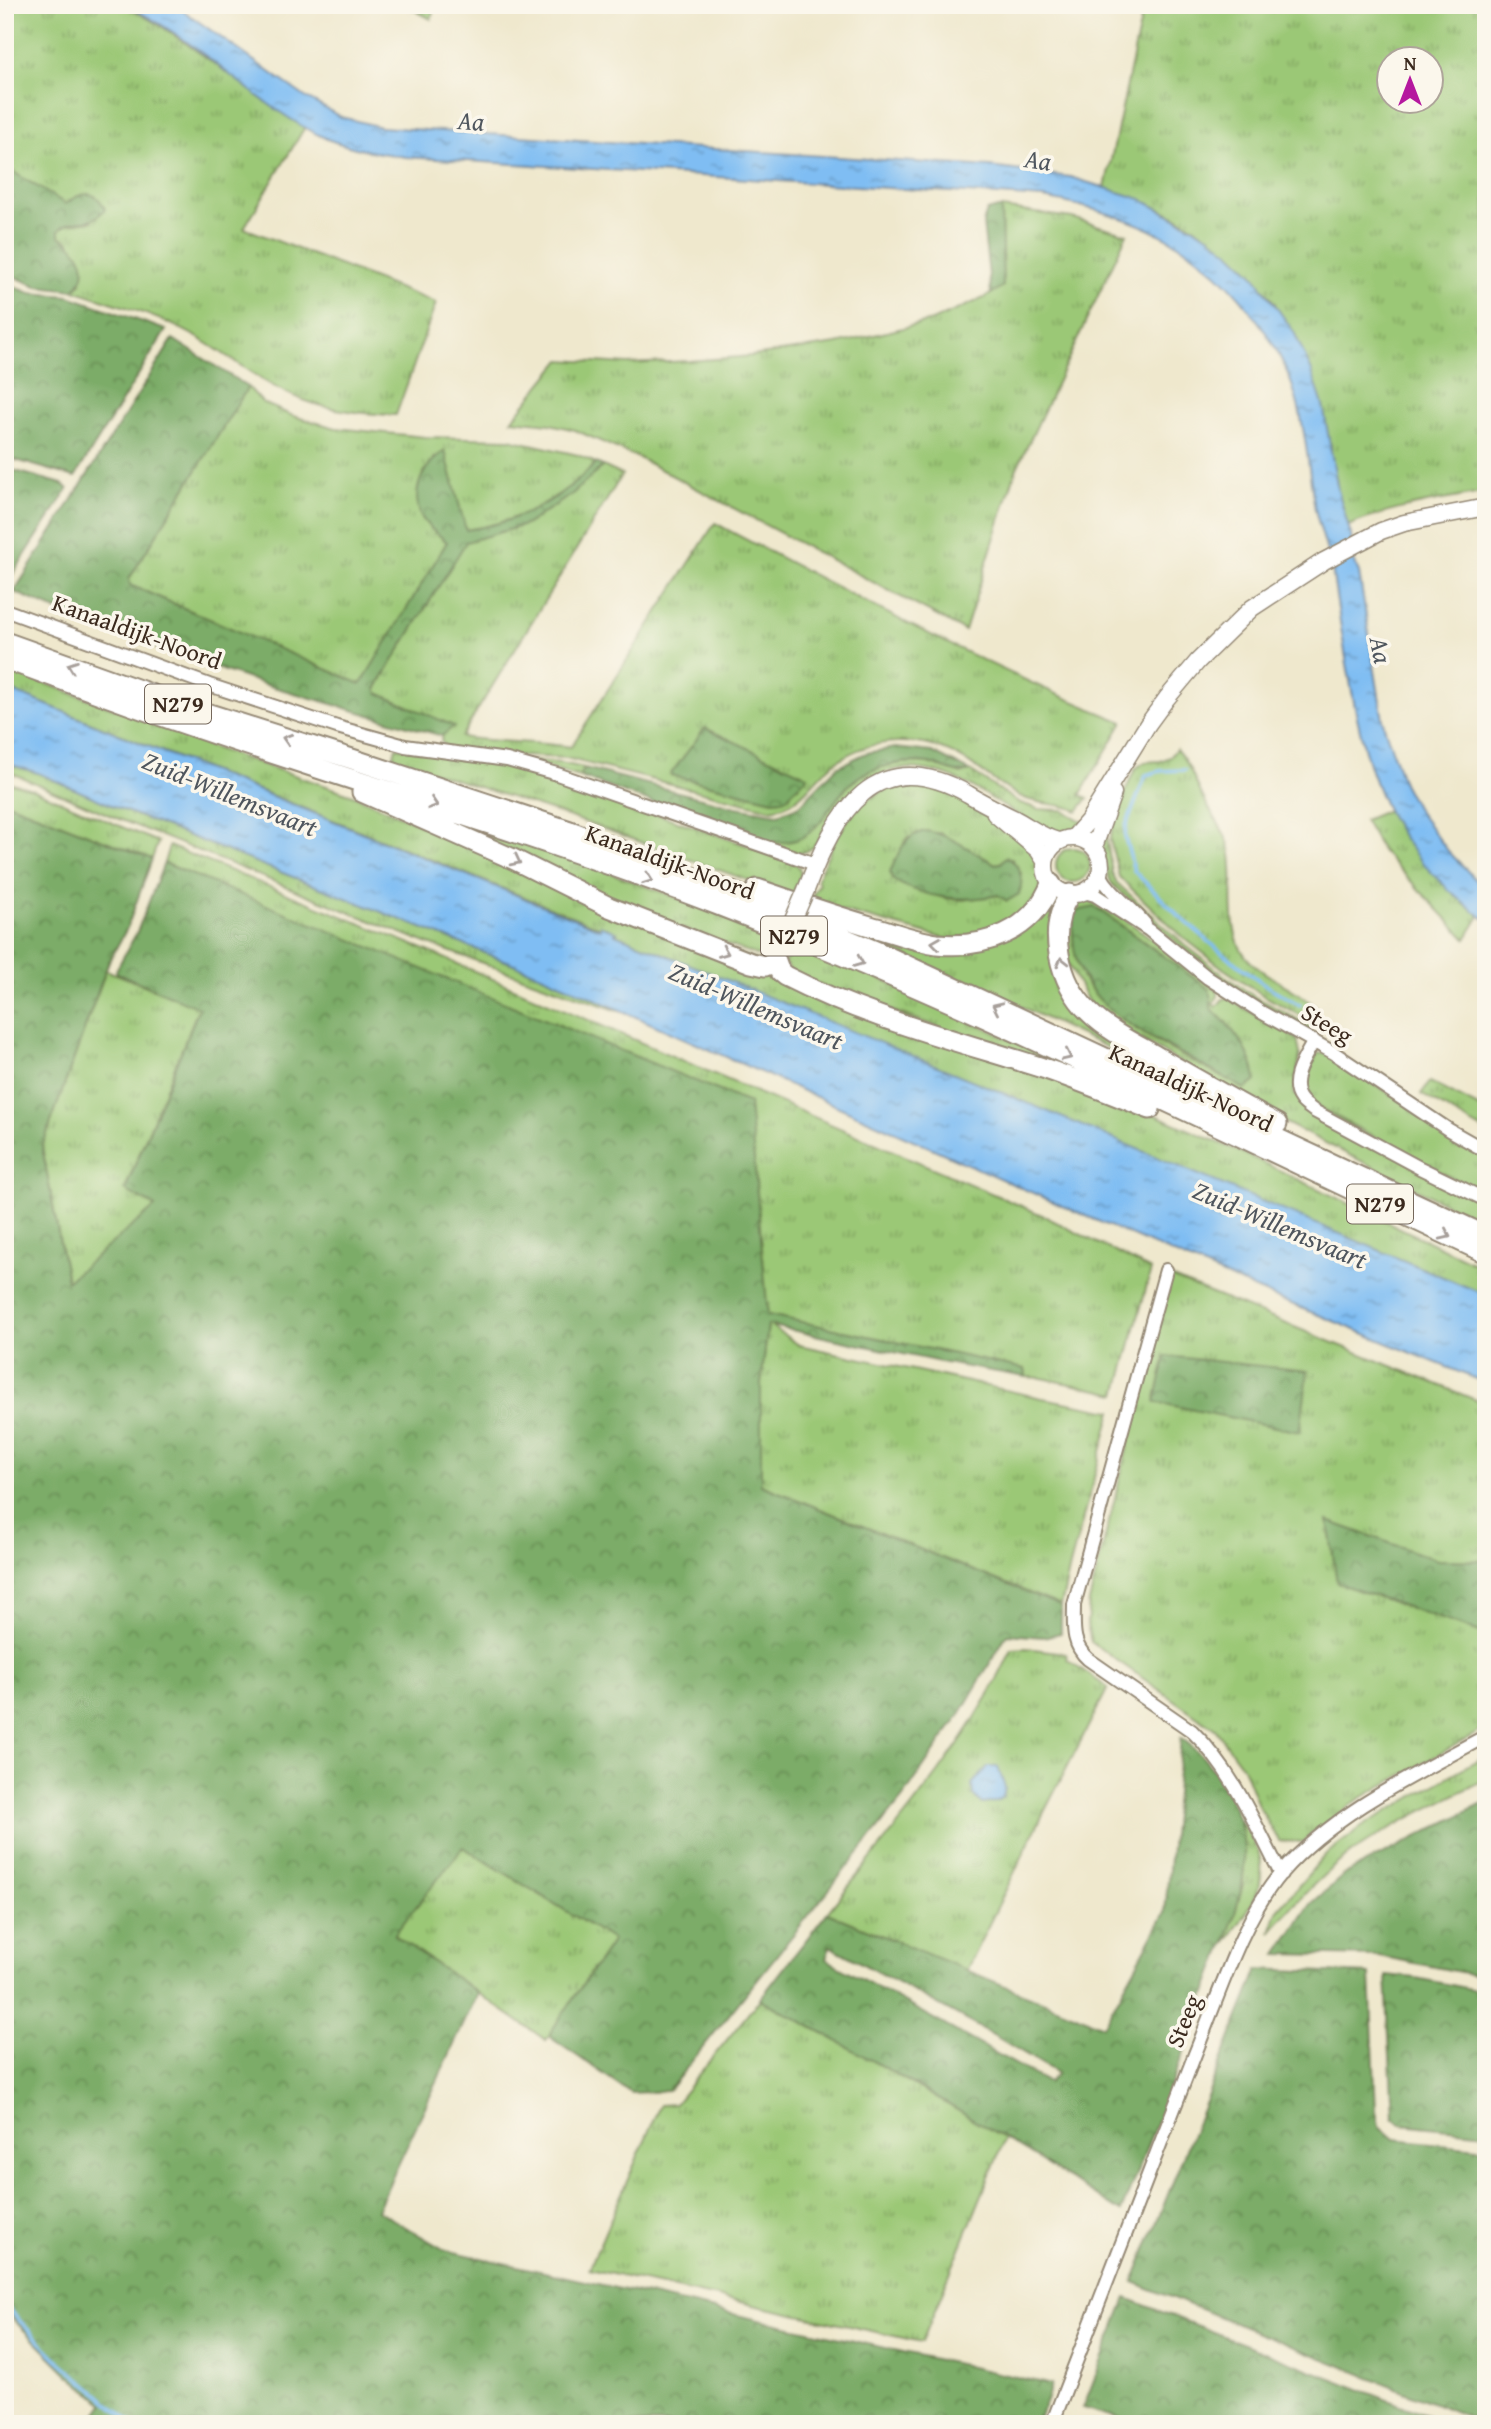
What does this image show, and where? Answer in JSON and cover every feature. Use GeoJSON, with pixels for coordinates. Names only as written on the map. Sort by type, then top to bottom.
{"type":"FeatureCollection","features":[{"type":"Feature","properties":{"kind":"highway","name":"Kanaaldijk-Noord"},"geometry":{"type":"LineString","coordinates":[[5,642],[184,706],[481,801],[658,863],[878,952],[1486,1236]]}},
{"type":"Feature","properties":{"kind":"highway","name":"Kanaaldijk-Noord"},"geometry":{"type":"LineString","coordinates":[[5,659],[181,722],[512,831],[730,909],[953,1004],[1486,1253]]}},
{"type":"Feature","properties":{"kind":"highway","name":"N279"},"geometry":{"type":"LineString","coordinates":[[298,761],[376,799],[513,859],[609,907],[751,963],[765,966],[778,954]]}},
{"type":"Feature","properties":{"kind":"highway","name":"N279"},"geometry":{"type":"LineString","coordinates":[[658,863],[694,868],[849,920],[919,940],[951,944],[983,942],[1014,929],[1038,910],[1051,884]]}},
{"type":"Feature","properties":{"kind":"highway","name":"N279"},"geometry":{"type":"LineString","coordinates":[[1077,893],[1063,904],[1060,916],[1060,962],[1068,982],[1091,1014],[1113,1031],[1297,1135],[1326,1160]]}},
{"type":"Feature","properties":{"kind":"highway","name":"N279"},"geometry":{"type":"LineString","coordinates":[[778,954],[780,972],[793,980],[969,1047],[1096,1086],[1216,1137],[1274,1154]]}},
{"type":"Feature","properties":{"kind":"main road"},"geometry":{"type":"LineString","coordinates":[[778,954],[815,864],[841,814],[857,797],[885,780],[910,777],[936,780],[966,793],[1048,838],[1066,839],[1085,840],[1094,847],[1101,860],[1100,874],[1094,884],[1077,893],[1063,892],[1051,884],[1045,873],[1049,850],[1066,839],[1088,821],[1148,724],[1198,661],[1252,608],[1324,561],[1381,531],[1404,523],[1486,507]]}},
{"type":"Feature","properties":{"kind":"main road"},"geometry":{"type":"LineString","coordinates":[[1094,847],[1111,801],[1115,780]]}},
{"type":"Feature","properties":{"kind":"main road"},"geometry":{"type":"LineString","coordinates":[[986,805],[1008,827],[1038,850],[1045,861]]}},
{"type":"Feature","properties":{"kind":"street","name":"Kanaaldijk-Noord"},"geometry":{"type":"LineString","coordinates":[[5,610],[209,685],[337,727],[405,746],[507,760],[557,774],[815,864]]}},
{"type":"Feature","properties":{"kind":"street","name":"Steeg"},"geometry":{"type":"LineString","coordinates":[[1100,874],[1106,885],[1133,909],[1149,929]]}},
{"type":"Feature","properties":{"kind":"street","name":"Steeg"},"geometry":{"type":"LineString","coordinates":[[1077,893],[1095,895],[1149,929],[1208,978],[1261,1012],[1314,1041],[1486,1151]]}},
{"type":"Feature","properties":{"kind":"street","name":"Kanaaldijk-Noord"},"geometry":{"type":"LineString","coordinates":[[1314,1041],[1300,1064],[1296,1083],[1301,1100],[1314,1111],[1486,1200]]}},
{"type":"Feature","properties":{"kind":"street"},"geometry":{"type":"LineString","coordinates":[[1166,1270],[1074,1605],[1074,1634],[1080,1652],[1088,1659],[1192,1731],[1207,1745],[1233,1782],[1281,1874]]}},
{"type":"Feature","properties":{"kind":"street","name":"Steeg"},"geometry":{"type":"LineString","coordinates":[[1052,2424],[1112,2265],[1231,1965],[1257,1907],[1281,1874],[1306,1847],[1370,1800],[1486,1736]]}},
{"type":"Feature","properties":{"kind":"green space"},"geometry":{"type":"Polygon","coordinates":[[[5,5],[124,5],[161,26],[305,127],[244,228],[436,303],[396,415],[350,411],[306,401],[277,388],[181,329],[136,310],[74,290],[81,283],[70,242],[59,236],[59,230],[68,224],[92,221],[5,167],[5,5]]]}},
{"type":"Feature","properties":{"kind":"green space"},"geometry":{"type":"Polygon","coordinates":[[[405,5],[435,5],[431,19],[405,5]]]}},
{"type":"Feature","properties":{"kind":"green space"},"geometry":{"type":"Polygon","coordinates":[[[1144,5],[1486,5],[1486,492],[1399,509],[1348,526],[1275,303],[1220,245],[1179,218],[1105,188],[1144,5]]]}},
{"type":"Feature","properties":{"kind":"green space"},"geometry":{"type":"Polygon","coordinates":[[[5,167],[66,204],[87,194],[97,198],[105,209],[93,219],[70,223],[59,230],[59,236],[78,253],[84,267],[80,282],[74,290],[37,286],[5,273],[5,167]]]}},
{"type":"Feature","properties":{"kind":"green space"},"geometry":{"type":"Polygon","coordinates":[[[1001,208],[1072,218],[1127,234],[1016,470],[965,631],[639,458],[575,430],[512,420],[561,360],[628,364],[752,356],[837,344],[932,321],[986,297],[1002,286],[1001,208]]]}},
{"type":"Feature","properties":{"kind":"green space"},"geometry":{"type":"Polygon","coordinates":[[[1001,208],[1003,286],[991,294],[983,223],[987,211],[1001,208]]]}},
{"type":"Feature","properties":{"kind":"green space"},"geometry":{"type":"Polygon","coordinates":[[[5,283],[30,293],[69,296],[166,330],[75,477],[5,457],[5,283]]]}},
{"type":"Feature","properties":{"kind":"green space"},"geometry":{"type":"Polygon","coordinates":[[[173,339],[248,387],[129,579],[130,585],[361,684],[447,542],[425,522],[418,505],[421,478],[438,456],[445,451],[466,530],[503,522],[537,508],[568,488],[596,463],[603,466],[571,495],[525,525],[466,542],[380,682],[376,689],[378,693],[454,726],[442,736],[270,686],[101,629],[14,592],[173,339]]]}},
{"type":"Feature","properties":{"kind":"green space"},"geometry":{"type":"Polygon","coordinates":[[[248,387],[263,403],[293,416],[336,428],[425,437],[509,439],[578,455],[596,463],[568,488],[536,508],[502,522],[465,530],[445,451],[434,458],[429,526],[447,542],[362,685],[130,585],[129,579],[248,387]]]}},
{"type":"Feature","properties":{"kind":"green space"},"geometry":{"type":"Polygon","coordinates":[[[603,466],[622,475],[461,737],[571,747],[715,523],[967,653],[1123,722],[1080,795],[1088,798],[1078,811],[1029,800],[945,750],[914,743],[882,744],[851,753],[828,768],[791,803],[770,809],[566,758],[447,749],[441,741],[443,734],[376,690],[466,541],[525,525],[571,495],[603,466]],[[670,775],[773,800],[797,788],[670,775]]]}},
{"type":"Feature","properties":{"kind":"green space"},"geometry":{"type":"Polygon","coordinates":[[[5,468],[62,484],[68,489],[5,586],[5,468]]]}},
{"type":"Feature","properties":{"kind":"green space"},"geometry":{"type":"Polygon","coordinates":[[[5,669],[122,711],[211,747],[353,795],[533,874],[1144,1110],[1245,1154],[1486,1269],[1486,1295],[601,928],[5,688],[5,669]]]}},
{"type":"Feature","properties":{"kind":"green space"},"geometry":{"type":"Polygon","coordinates":[[[705,728],[808,776],[785,799],[773,800],[670,775],[705,728]]]}},
{"type":"Feature","properties":{"kind":"green space"},"geometry":{"type":"Polygon","coordinates":[[[396,747],[531,770],[792,861],[799,867],[801,874],[792,896],[559,813],[393,759],[396,747]]]}},
{"type":"Feature","properties":{"kind":"green space"},"geometry":{"type":"Polygon","coordinates":[[[895,748],[932,752],[970,771],[960,772],[929,763],[914,762],[870,771],[855,779],[844,790],[805,836],[792,841],[774,842],[771,845],[583,778],[580,774],[589,769],[736,807],[778,814],[799,806],[837,767],[866,753],[895,748]]]}},
{"type":"Feature","properties":{"kind":"green space"},"geometry":{"type":"Polygon","coordinates":[[[1176,749],[1189,768],[1230,847],[1234,923],[1239,945],[1254,964],[1318,1010],[1311,1021],[1266,997],[1224,969],[1184,938],[1119,877],[1110,839],[1118,808],[1135,769],[1145,762],[1161,761],[1170,757],[1176,749]]]}},
{"type":"Feature","properties":{"kind":"green space"},"geometry":{"type":"Polygon","coordinates":[[[528,761],[561,763],[589,769],[582,771],[583,778],[528,761]]]}},
{"type":"Feature","properties":{"kind":"green space"},"geometry":{"type":"Polygon","coordinates":[[[911,762],[927,763],[961,774],[970,771],[1018,802],[1038,809],[1062,810],[1083,822],[1068,832],[1049,833],[949,776],[906,768],[879,775],[855,789],[836,809],[811,849],[794,852],[771,845],[773,842],[799,839],[808,833],[847,787],[861,776],[885,766],[911,762]]]}},
{"type":"Feature","properties":{"kind":"green space"},"geometry":{"type":"Polygon","coordinates":[[[5,763],[38,773],[118,808],[539,974],[620,1010],[426,943],[114,817],[5,770],[5,763]]]}},
{"type":"Feature","properties":{"kind":"green space"},"geometry":{"type":"Polygon","coordinates":[[[5,781],[32,789],[158,842],[152,859],[5,802],[5,781]]]}},
{"type":"Feature","properties":{"kind":"green space"},"geometry":{"type":"Polygon","coordinates":[[[904,784],[931,787],[956,795],[982,811],[1031,850],[1040,865],[1043,890],[1009,927],[950,940],[809,902],[819,884],[817,879],[832,847],[848,819],[871,797],[904,784]],[[940,833],[907,838],[890,872],[900,884],[944,898],[963,900],[998,895],[1007,901],[1021,873],[1012,859],[996,864],[940,833]]]}},
{"type":"Feature","properties":{"kind":"green space"},"geometry":{"type":"Polygon","coordinates":[[[5,802],[152,859],[127,928],[109,961],[42,1147],[67,1281],[155,1207],[125,1190],[199,1008],[117,973],[116,970],[137,932],[164,863],[749,1103],[768,1315],[1025,1369],[1026,1377],[945,1363],[768,1325],[761,1383],[761,1485],[1061,1606],[1061,1633],[1043,1637],[1007,1634],[960,1714],[904,1796],[668,2091],[631,2093],[551,2038],[550,2033],[613,1940],[463,1847],[394,1935],[478,1993],[377,2210],[445,2250],[1052,2385],[1037,2424],[90,2424],[104,2404],[69,2375],[5,2311],[5,802]]]}},
{"type":"Feature","properties":{"kind":"green space"},"geometry":{"type":"Polygon","coordinates":[[[1388,810],[1429,868],[1452,893],[1480,916],[1466,939],[1382,851],[1364,820],[1388,810]]]}},
{"type":"Feature","properties":{"kind":"green space"},"geometry":{"type":"Polygon","coordinates":[[[440,814],[547,849],[776,935],[766,953],[768,955],[764,958],[611,903],[440,821],[440,814]]]}},
{"type":"Feature","properties":{"kind":"green space"},"geometry":{"type":"Polygon","coordinates":[[[926,831],[954,840],[996,864],[1006,857],[1011,860],[1020,873],[1019,894],[1007,901],[998,895],[958,899],[931,895],[893,880],[890,872],[903,846],[912,836],[926,831]]]}},
{"type":"Feature","properties":{"kind":"green space"},"geometry":{"type":"Polygon","coordinates":[[[1106,835],[1112,873],[1117,883],[1185,945],[1222,974],[1255,997],[1312,1027],[1310,1032],[1229,984],[1158,927],[1112,884],[1101,844],[1106,835]]]}},
{"type":"Feature","properties":{"kind":"green space"},"geometry":{"type":"Polygon","coordinates":[[[169,846],[423,949],[1042,1215],[1151,1270],[1117,1394],[1026,1377],[1025,1369],[768,1315],[368,949],[164,863],[169,846]]]}},
{"type":"Feature","properties":{"kind":"green space"},"geometry":{"type":"Polygon","coordinates":[[[1073,848],[1085,853],[1090,865],[1085,877],[1073,882],[1061,877],[1056,865],[1061,853],[1073,848]]]}},
{"type":"Feature","properties":{"kind":"green space"},"geometry":{"type":"Polygon","coordinates":[[[1055,893],[1062,897],[1069,992],[1245,1113],[1024,1008],[789,905],[963,949],[1055,893]]]}},
{"type":"Feature","properties":{"kind":"green space"},"geometry":{"type":"Polygon","coordinates":[[[1081,898],[1110,910],[1150,937],[1218,991],[1213,1004],[1216,1007],[1227,998],[1297,1039],[1300,1054],[1294,1094],[1486,1204],[1486,1224],[1254,1107],[1092,1009],[1064,956],[1071,904],[1081,898]],[[1099,909],[1082,978],[1097,997],[1156,1042],[1245,1089],[1256,1081],[1228,1025],[1210,1007],[1209,989],[1099,909]]]}},
{"type":"Feature","properties":{"kind":"green space"},"geometry":{"type":"Polygon","coordinates":[[[1095,907],[1209,989],[1211,1007],[1242,1043],[1253,1066],[1256,1081],[1245,1089],[1140,1030],[1107,1007],[1094,993],[1083,977],[1076,958],[1073,924],[1075,911],[1095,907]]]}},
{"type":"Feature","properties":{"kind":"green space"},"geometry":{"type":"Polygon","coordinates":[[[792,942],[890,983],[1122,1092],[794,976],[783,961],[786,961],[792,942]]]}},
{"type":"Feature","properties":{"kind":"green space"},"geometry":{"type":"Polygon","coordinates":[[[106,970],[199,1007],[125,1189],[156,1207],[67,1281],[42,1147],[106,970]]]}},
{"type":"Feature","properties":{"kind":"green space"},"geometry":{"type":"Polygon","coordinates":[[[1328,1054],[1486,1156],[1486,1196],[1318,1107],[1305,1095],[1301,1084],[1312,1056],[1328,1054]]]}},
{"type":"Feature","properties":{"kind":"green space"},"geometry":{"type":"Polygon","coordinates":[[[1430,1082],[1486,1111],[1486,1132],[1421,1094],[1430,1082]]]}},
{"type":"Feature","properties":{"kind":"green space"},"geometry":{"type":"Polygon","coordinates":[[[1170,1277],[1486,1404],[1486,1561],[1437,1560],[1329,1522],[1338,1583],[1486,1634],[1486,1728],[1359,1799],[1303,1842],[1279,1841],[1258,1805],[1243,1767],[1215,1729],[1091,1642],[1087,1625],[1089,1602],[1170,1277]]]}},
{"type":"Feature","properties":{"kind":"green space"},"geometry":{"type":"Polygon","coordinates":[[[768,1324],[799,1345],[1112,1411],[1061,1606],[761,1485],[761,1383],[768,1324]]]}},
{"type":"Feature","properties":{"kind":"green space"},"geometry":{"type":"Polygon","coordinates":[[[1166,1356],[1308,1371],[1300,1432],[1155,1402],[1166,1356]]]}},
{"type":"Feature","properties":{"kind":"green space"},"geometry":{"type":"Polygon","coordinates":[[[1328,1521],[1437,1560],[1486,1561],[1486,1634],[1337,1583],[1328,1521]]]}},
{"type":"Feature","properties":{"kind":"green space"},"geometry":{"type":"Polygon","coordinates":[[[1012,1649],[1066,1653],[1067,1659],[1108,1688],[966,1971],[827,1913],[952,1754],[994,1685],[1012,1649]]]}},
{"type":"Feature","properties":{"kind":"green space"},"geometry":{"type":"Polygon","coordinates":[[[1181,1738],[1205,1760],[1232,1803],[1244,1850],[1242,1883],[1229,1932],[1121,2212],[943,2101],[760,1999],[827,1913],[1103,2026],[1165,1913],[1181,1738]],[[830,1946],[826,1959],[1049,2083],[1057,2073],[830,1946]]]}},
{"type":"Feature","properties":{"kind":"green space"},"geometry":{"type":"Polygon","coordinates":[[[1486,1755],[1486,1779],[1395,1826],[1343,1859],[1314,1884],[1270,1932],[1277,1911],[1325,1855],[1367,1823],[1486,1755]]]}},
{"type":"Feature","properties":{"kind":"green space"},"geometry":{"type":"Polygon","coordinates":[[[1486,1802],[1486,1977],[1379,1956],[1277,1954],[1310,1905],[1346,1873],[1486,1802]]]}},
{"type":"Feature","properties":{"kind":"green space"},"geometry":{"type":"Polygon","coordinates":[[[1240,1820],[1259,1854],[1261,1880],[1252,1903],[1223,1946],[1243,1885],[1244,1851],[1240,1820]]]}},
{"type":"Feature","properties":{"kind":"green space"},"geometry":{"type":"Polygon","coordinates":[[[463,1847],[613,1940],[546,2040],[393,1935],[463,1847]]]}},
{"type":"Feature","properties":{"kind":"green space"},"geometry":{"type":"Polygon","coordinates":[[[1258,1969],[1370,1974],[1376,2111],[1379,2126],[1394,2139],[1486,2149],[1486,2424],[1133,2282],[1258,1969]]]}},
{"type":"Feature","properties":{"kind":"green space"},"geometry":{"type":"Polygon","coordinates":[[[1386,1975],[1486,1992],[1486,2133],[1401,2124],[1393,2117],[1386,1975]]]}},
{"type":"Feature","properties":{"kind":"green space"},"geometry":{"type":"Polygon","coordinates":[[[760,1999],[1005,2138],[922,2342],[589,2269],[660,2105],[675,2104],[760,1999]]]}},
{"type":"Feature","properties":{"kind":"green space"},"geometry":{"type":"Polygon","coordinates":[[[1126,2298],[1449,2424],[1138,2424],[1083,2408],[1126,2298]]]}},
{"type":"Feature","properties":{"kind":"water"},"geometry":{"type":"Polygon","coordinates":[[[124,5],[175,5],[308,99],[341,117],[381,127],[990,167],[1070,177],[1141,199],[1209,236],[1253,274],[1294,332],[1311,369],[1323,405],[1338,490],[1351,535],[1353,558],[1359,573],[1384,726],[1403,783],[1418,811],[1449,852],[1486,890],[1486,920],[1426,867],[1396,827],[1375,783],[1356,712],[1333,575],[1315,509],[1304,431],[1292,383],[1278,353],[1239,296],[1192,253],[1138,224],[1077,205],[1043,198],[406,157],[356,148],[327,139],[300,125],[177,35],[124,5]]]}},
{"type":"Feature","properties":{"kind":"water","name":"Zuid-Willemsvaart"},"geometry":{"type":"Polygon","coordinates":[[[5,688],[600,929],[600,925],[617,932],[615,934],[1486,1295],[1486,1383],[1274,1297],[1042,1197],[539,974],[118,808],[38,773],[5,763],[5,688]]]}},
{"type":"Feature","properties":{"kind":"water"},"geometry":{"type":"Polygon","coordinates":[[[988,1767],[998,1767],[1005,1788],[1003,1797],[983,1804],[973,1795],[972,1784],[988,1767]]]}},
{"type":"Feature","properties":{"kind":"waterway"},"geometry":{"type":"LineString","coordinates":[[1185,770],[1160,771],[1146,775],[1126,826],[1125,837],[1134,871],[1178,915],[1221,952],[1267,986],[1300,1005]]}},
{"type":"Feature","properties":{"kind":"waterway"},"geometry":{"type":"LineString","coordinates":[[5,2306],[57,2359],[133,2424]]}},
{"type":"Feature","properties":{"kind":"water label","name":"Aa"},"geometry":{"type":"Point","coordinates":[471,121]}},
{"type":"Feature","properties":{"kind":"water label","name":"Aa"},"geometry":{"type":"Point","coordinates":[1038,160]}},
{"type":"Feature","properties":{"kind":"water label","name":"Aa"},"geometry":{"type":"Point","coordinates":[1381,650]}}]}
